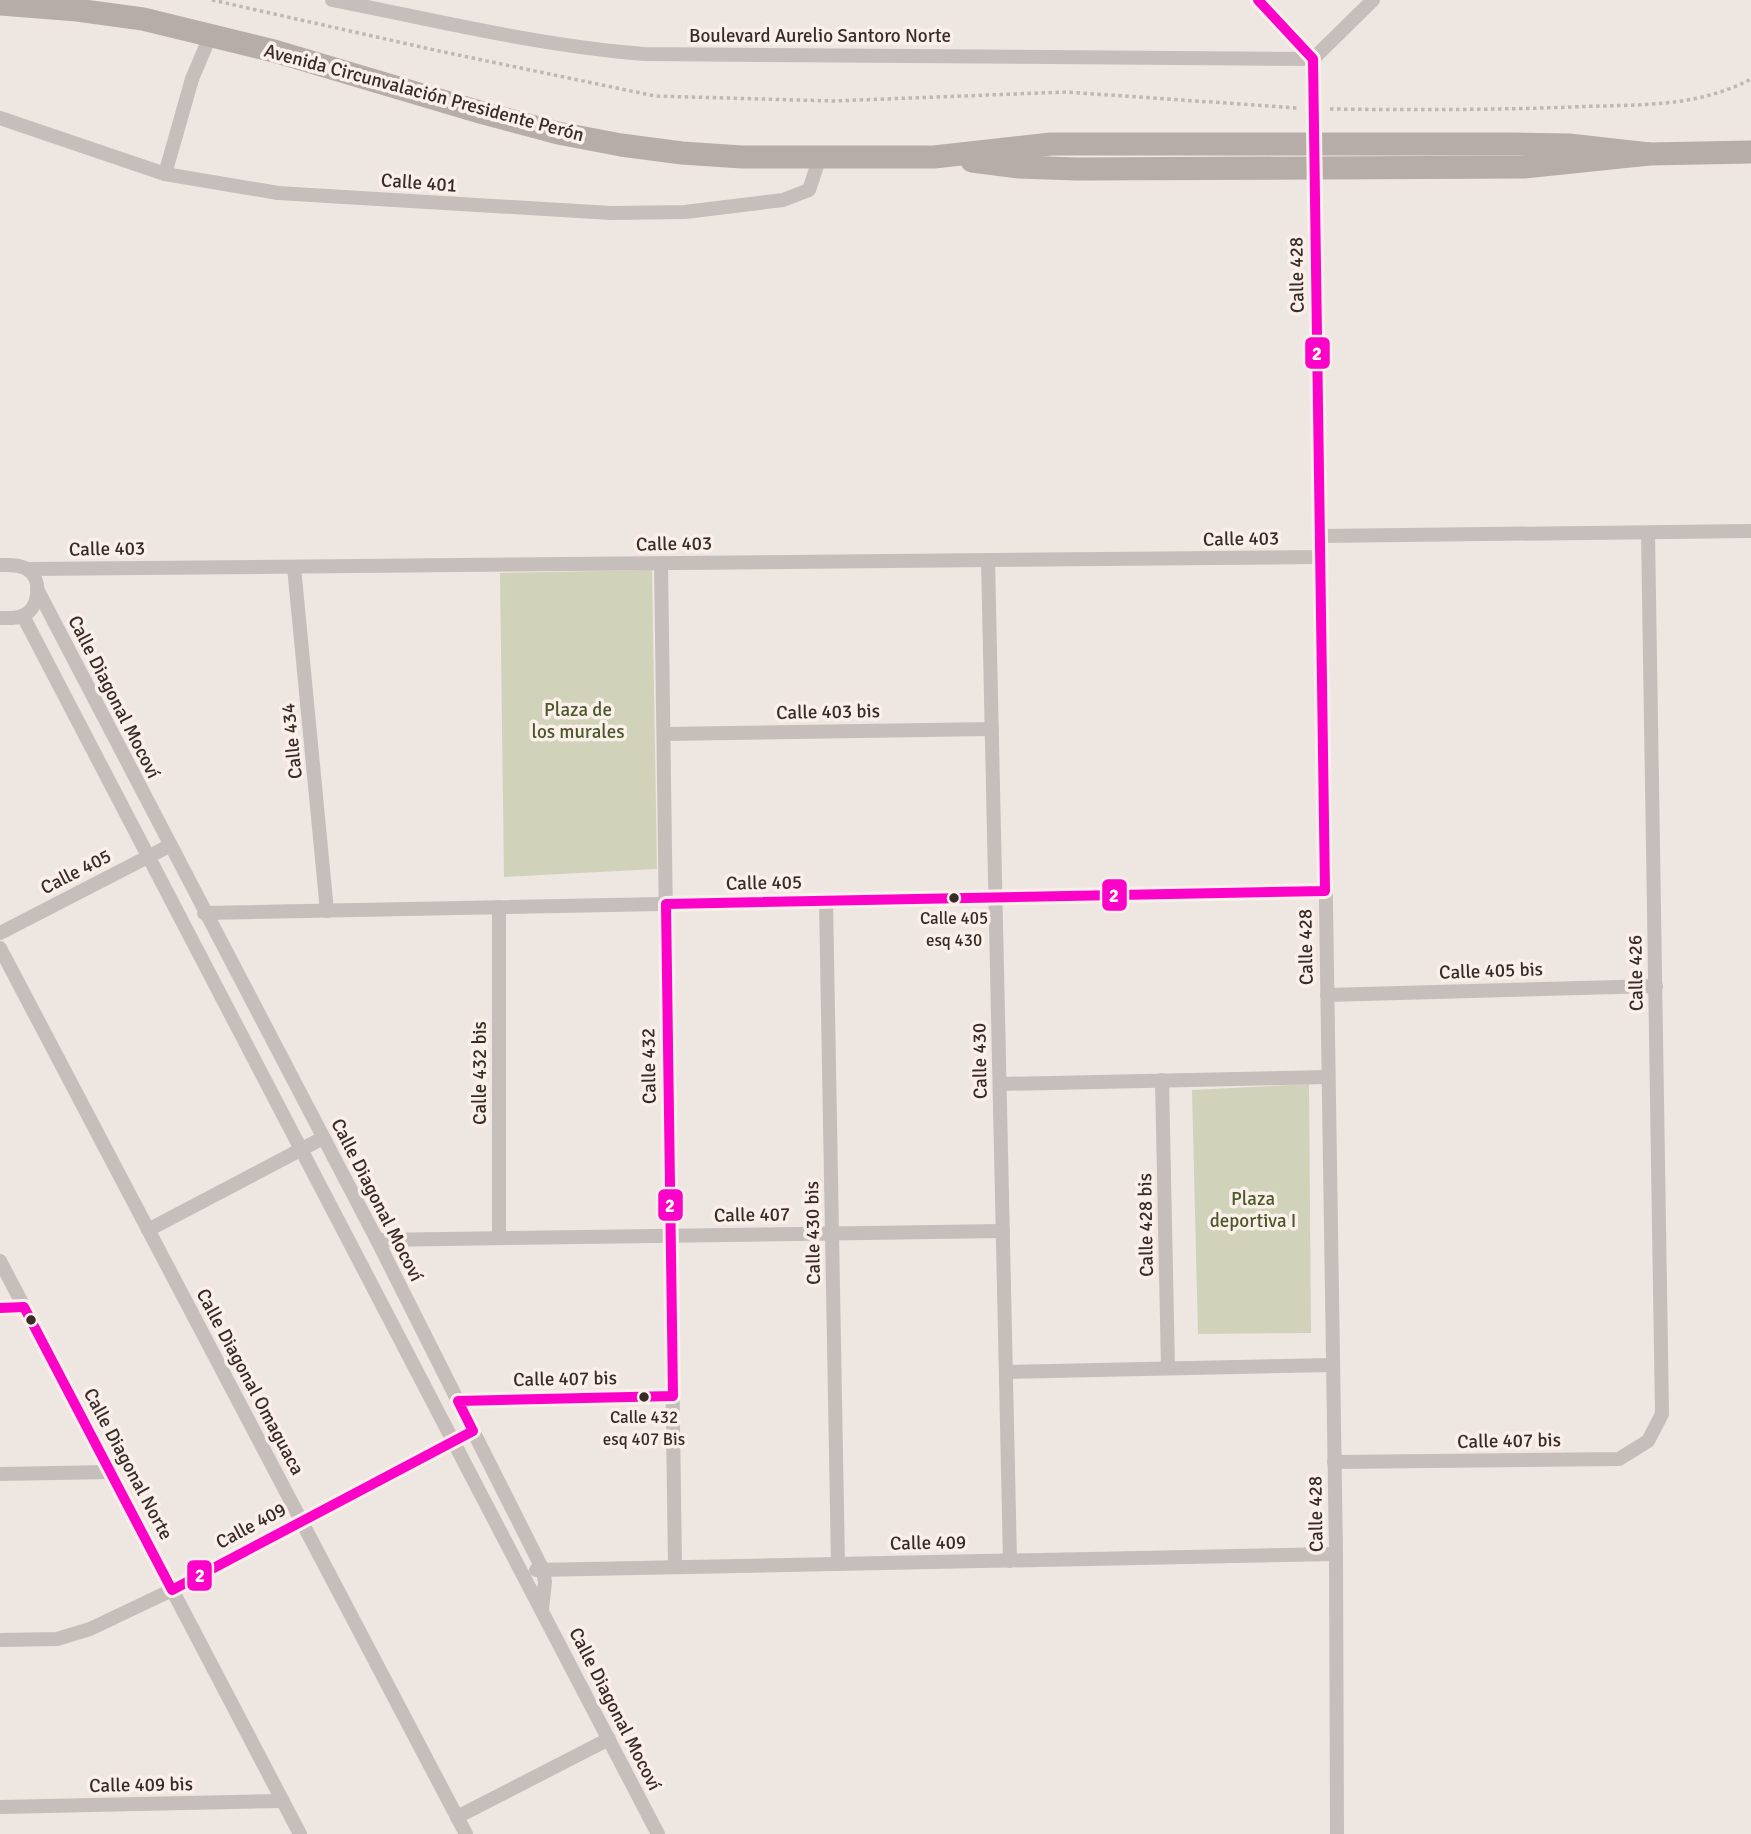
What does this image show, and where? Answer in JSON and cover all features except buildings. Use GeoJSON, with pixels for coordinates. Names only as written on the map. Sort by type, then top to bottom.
{"type":"FeatureCollection","features":[{"type":"Feature","properties":{"kind":"main road","name":"Avenida Circunvalación Presidente Perón"},"geometry":{"type":"LineString","coordinates":[[0,5],[76,10],[144,19],[211,34],[558,133],[682,153],[743,157],[934,157],[1049,169],[1524,167],[1649,154],[1751,152]]}},
{"type":"Feature","properties":{"kind":"main road","name":"Avenida Circunvalación Presidente Perón"},"geometry":{"type":"LineString","coordinates":[[934,157],[1051,144],[1535,144],[1649,154]]}},
{"type":"Feature","properties":{"kind":"street","name":"Boulevard Aurelio Santoro Norte"},"geometry":{"type":"LineString","coordinates":[[332,0],[554,43],[644,54],[1313,59]]}},
{"type":"Feature","properties":{"kind":"street"},"geometry":{"type":"LineString","coordinates":[[1258,0],[1313,59],[1373,0]]}},
{"type":"Feature","properties":{"kind":"street"},"geometry":{"type":"LineString","coordinates":[[165,174],[192,79],[211,34]]}},
{"type":"Feature","properties":{"kind":"street","name":"Calle 428"},"geometry":{"type":"LineString","coordinates":[[1313,59],[1336,1554],[1337,1834]]}},
{"type":"Feature","properties":{"kind":"street","name":"Calle 401"},"geometry":{"type":"LineString","coordinates":[[0,118],[165,174],[292,194],[531,210],[685,212],[783,200],[808,190],[820,157]]}},
{"type":"Feature","properties":{"kind":"street"},"geometry":{"type":"LineString","coordinates":[[1320,536],[1751,531]]}},
{"type":"Feature","properties":{"kind":"street","name":"Calle 426"},"geometry":{"type":"LineString","coordinates":[[1647,533],[1662,1413]]}},
{"type":"Feature","properties":{"kind":"street","name":"Calle 403"},"geometry":{"type":"LineString","coordinates":[[0,565],[28,569],[1321,557]]}},
{"type":"Feature","properties":{"kind":"street","name":"Calle 430"},"geometry":{"type":"LineString","coordinates":[[988,560],[1010,1561]]}},
{"type":"Feature","properties":{"kind":"street","name":"Calle 432"},"geometry":{"type":"LineString","coordinates":[[662,563],[675,1567]]}},
{"type":"Feature","properties":{"kind":"street","name":"Calle 434"},"geometry":{"type":"LineString","coordinates":[[294,567],[327,911]]}},
{"type":"Feature","properties":{"kind":"street"},"geometry":{"type":"LineString","coordinates":[[0,618],[23,616],[34,605],[37,589],[34,575],[28,569]]}},
{"type":"Feature","properties":{"kind":"street","name":"Calle Diagonal Mocoví"},"geometry":{"type":"LineString","coordinates":[[37,589],[377,1240],[543,1570],[545,1581],[542,1609],[658,1834]]}},
{"type":"Feature","properties":{"kind":"street"},"geometry":{"type":"LineString","coordinates":[[23,616],[542,1609]]}},
{"type":"Feature","properties":{"kind":"street","name":"Calle 403 bis"},"geometry":{"type":"LineString","coordinates":[[664,734],[992,729]]}},
{"type":"Feature","properties":{"kind":"street","name":"Calle 405"},"geometry":{"type":"LineString","coordinates":[[0,933],[169,846]]}},
{"type":"Feature","properties":{"kind":"street","name":"Calle 405"},"geometry":{"type":"LineString","coordinates":[[204,913],[1325,891]]}},
{"type":"Feature","properties":{"kind":"street","name":"Calle 430 bis"},"geometry":{"type":"LineString","coordinates":[[827,901],[838,1564]]}},
{"type":"Feature","properties":{"kind":"street","name":"Calle 432 bis"},"geometry":{"type":"LineString","coordinates":[[499,907],[499,1238]]}},
{"type":"Feature","properties":{"kind":"street","name":"Calle Diagonal Omaguaca"},"geometry":{"type":"LineString","coordinates":[[0,948],[466,1834]]}},
{"type":"Feature","properties":{"kind":"street","name":"Calle 405 bis"},"geometry":{"type":"LineString","coordinates":[[1327,995],[1656,986]]}},
{"type":"Feature","properties":{"kind":"street"},"geometry":{"type":"LineString","coordinates":[[1000,1084],[1328,1077]]}},
{"type":"Feature","properties":{"kind":"street","name":"Calle 428 bis"},"geometry":{"type":"LineString","coordinates":[[1162,1080],[1168,1368]]}},
{"type":"Feature","properties":{"kind":"street"},"geometry":{"type":"LineString","coordinates":[[148,1230],[323,1138]]}},
{"type":"Feature","properties":{"kind":"street","name":"Calle 407"},"geometry":{"type":"LineString","coordinates":[[377,1240],[1003,1231]]}},
{"type":"Feature","properties":{"kind":"street","name":"Calle Diagonal Norte"},"geometry":{"type":"LineString","coordinates":[[0,1261],[300,1834]]}},
{"type":"Feature","properties":{"kind":"street"},"geometry":{"type":"LineString","coordinates":[[0,1308],[24,1307]]}},
{"type":"Feature","properties":{"kind":"street"},"geometry":{"type":"LineString","coordinates":[[1006,1372],[1332,1365]]}},
{"type":"Feature","properties":{"kind":"street","name":"Calle 407 bis"},"geometry":{"type":"LineString","coordinates":[[458,1401],[673,1396]]}},
{"type":"Feature","properties":{"kind":"street","name":"Calle 407 bis"},"geometry":{"type":"LineString","coordinates":[[1334,1462],[1619,1460],[1648,1441],[1662,1413]]}},
{"type":"Feature","properties":{"kind":"street","name":"Calle 409"},"geometry":{"type":"LineString","coordinates":[[0,1640],[57,1639],[73,1635],[172,1590],[473,1431]]}},
{"type":"Feature","properties":{"kind":"street"},"geometry":{"type":"LineString","coordinates":[[0,1474],[110,1472]]}},
{"type":"Feature","properties":{"kind":"street","name":"Calle 409"},"geometry":{"type":"LineString","coordinates":[[522,1570],[1336,1554]]}},
{"type":"Feature","properties":{"kind":"street"},"geometry":{"type":"LineString","coordinates":[[457,1817],[609,1739]]}},
{"type":"Feature","properties":{"kind":"street","name":"Calle 409 bis"},"geometry":{"type":"LineString","coordinates":[[0,1807],[283,1801]]}},
{"type":"Feature","properties":{"kind":"path"},"geometry":{"type":"LineString","coordinates":[[212,0],[655,96],[833,100],[1066,92],[1314,109],[1462,111],[1684,103],[1734,89],[1751,79]]}},
{"type":"Feature","properties":{"kind":"green space","name":"Plaza de los murales"},"geometry":{"type":"Polygon","coordinates":[[[652,570],[657,869],[504,877],[500,573],[652,570]]]}},
{"type":"Feature","properties":{"kind":"green space","name":"Plaza deportiva I"},"geometry":{"type":"Polygon","coordinates":[[[1309,1084],[1311,1333],[1198,1334],[1192,1090],[1309,1084]]]}},
{"type":"Feature","properties":{"kind":"transit line","name":"2"},"geometry":{"type":"LineString","coordinates":[[0,1308],[24,1307],[172,1590],[473,1431],[458,1401],[673,1396],[666,904],[1325,891],[1313,59],[1258,0]]}},
{"type":"Feature","properties":{"kind":"place","name":"Calle 405 esq 430"},"geometry":{"type":"Point","coordinates":[954,898]}},
{"type":"Feature","properties":{"kind":"place","name":"Calle 432 esq 407 Bis"},"geometry":{"type":"Point","coordinates":[644,1397]}}]}
